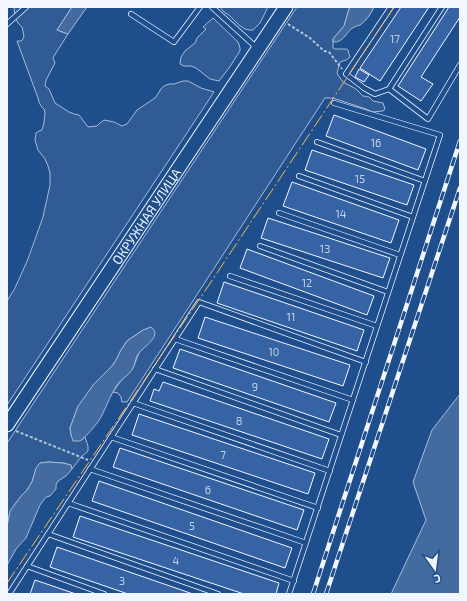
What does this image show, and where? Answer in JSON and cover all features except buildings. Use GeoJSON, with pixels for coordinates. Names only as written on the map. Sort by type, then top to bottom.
{"type":"FeatureCollection","features":[{"type":"Feature","properties":{"kind":"main road","name":"ОКРУЖНАЯ УЛИЦА"},"geometry":{"type":"LineString","coordinates":[[11,428],[286,7]]}},
{"type":"Feature","properties":{"kind":"lane"},"geometry":{"type":"LineString","coordinates":[[7,24],[26,7]]}},
{"type":"Feature","properties":{"kind":"lane"},"geometry":{"type":"LineString","coordinates":[[131,14],[174,42],[200,7]]}},
{"type":"Feature","properties":{"kind":"lane"},"geometry":{"type":"LineString","coordinates":[[212,7],[258,49]]}},
{"type":"Feature","properties":{"kind":"lane"},"geometry":{"type":"LineString","coordinates":[[391,7],[346,74],[364,88],[375,94],[389,89],[442,7]]}},
{"type":"Feature","properties":{"kind":"lane"},"geometry":{"type":"LineString","coordinates":[[389,89],[428,119],[460,64]]}},
{"type":"Feature","properties":{"kind":"lane"},"geometry":{"type":"LineString","coordinates":[[289,594],[440,135],[334,103]]}},
{"type":"Feature","properties":{"kind":"lane"},"geometry":{"type":"LineString","coordinates":[[317,142],[425,181]]}},
{"type":"Feature","properties":{"kind":"lane"},"geometry":{"type":"LineString","coordinates":[[299,176],[413,217]]}},
{"type":"Feature","properties":{"kind":"lane"},"geometry":{"type":"LineString","coordinates":[[279,213],[400,255]]}},
{"type":"Feature","properties":{"kind":"lane"},"geometry":{"type":"LineString","coordinates":[[260,246],[388,292]]}},
{"type":"Feature","properties":{"kind":"lane"},"geometry":{"type":"LineString","coordinates":[[230,276],[377,326]]}},
{"type":"Feature","properties":{"kind":"lane"},"geometry":{"type":"LineString","coordinates":[[9,594],[198,302],[366,362]]}},
{"type":"Feature","properties":{"kind":"lane"},"geometry":{"type":"LineString","coordinates":[[175,339],[353,400]]}},
{"type":"Feature","properties":{"kind":"lane"},"geometry":{"type":"LineString","coordinates":[[155,369],[342,435]]}},
{"type":"Feature","properties":{"kind":"lane"},"geometry":{"type":"LineString","coordinates":[[133,403],[330,470]]}},
{"type":"Feature","properties":{"kind":"lane"},"geometry":{"type":"LineString","coordinates":[[111,437],[318,508]]}},
{"type":"Feature","properties":{"kind":"lane"},"geometry":{"type":"LineString","coordinates":[[90,469],[306,543]]}},
{"type":"Feature","properties":{"kind":"lane"},"geometry":{"type":"LineString","coordinates":[[68,503],[294,581]]}},
{"type":"Feature","properties":{"kind":"lane"},"geometry":{"type":"LineString","coordinates":[[48,534],[218,594]]}},
{"type":"Feature","properties":{"kind":"lane"},"geometry":{"type":"LineString","coordinates":[[27,566],[104,594]]}},
{"type":"Feature","properties":{"kind":"path"},"geometry":{"type":"LineString","coordinates":[[279,18],[310,38],[324,51],[329,52],[346,74]]}},
{"type":"Feature","properties":{"kind":"path"},"geometry":{"type":"LineString","coordinates":[[11,428],[94,462]]}},
{"type":"Feature","properties":{"kind":"shaded area"},"geometry":{"type":"Polygon","coordinates":[[[14,7],[72,7],[57,30],[68,34],[53,58],[55,63],[46,80],[45,86],[49,89],[55,103],[69,112],[79,115],[88,127],[97,126],[104,120],[114,122],[122,126],[127,124],[137,110],[156,97],[164,86],[169,84],[188,81],[201,88],[214,92],[7,405],[7,301],[15,288],[28,259],[43,217],[50,185],[50,173],[48,166],[38,150],[35,140],[36,133],[42,130],[45,113],[39,102],[17,41],[21,41],[24,36],[22,27],[15,17],[14,7]]]}},
{"type":"Feature","properties":{"kind":"shaded area"},"geometry":{"type":"Polygon","coordinates":[[[72,7],[87,7],[68,34],[57,30],[72,7]]]}},
{"type":"Feature","properties":{"kind":"shaded area"},"geometry":{"type":"Polygon","coordinates":[[[220,7],[268,7],[260,23],[253,30],[249,30],[239,25],[220,7]]]}},
{"type":"Feature","properties":{"kind":"shaded area"},"geometry":{"type":"Polygon","coordinates":[[[297,7],[350,7],[344,26],[333,39],[333,48],[348,50],[350,57],[340,62],[337,73],[343,82],[356,89],[363,96],[369,97],[373,101],[383,103],[385,109],[383,111],[372,112],[339,100],[325,98],[127,402],[122,402],[118,393],[113,392],[133,368],[139,353],[145,346],[143,330],[127,341],[112,366],[94,384],[77,409],[70,428],[71,435],[83,439],[85,437],[88,451],[81,457],[72,469],[71,465],[63,463],[40,463],[32,482],[15,504],[9,516],[7,527],[7,443],[297,7]]]}},
{"type":"Feature","properties":{"kind":"shaded area"},"geometry":{"type":"Polygon","coordinates":[[[350,7],[374,7],[368,17],[360,25],[351,29],[341,40],[333,42],[333,39],[344,26],[350,7]]]}},
{"type":"Feature","properties":{"kind":"shaded area"},"geometry":{"type":"Polygon","coordinates":[[[213,18],[238,42],[240,48],[240,51],[219,81],[210,79],[196,68],[180,64],[181,57],[185,51],[195,43],[197,38],[206,29],[203,27],[213,18]]]}},
{"type":"Feature","properties":{"kind":"shaded area"},"geometry":{"type":"Polygon","coordinates":[[[151,327],[155,334],[153,338],[139,353],[130,372],[117,385],[99,420],[90,432],[80,441],[73,441],[70,428],[78,406],[94,384],[112,366],[127,341],[143,330],[151,327]]]}},
{"type":"Feature","properties":{"kind":"shaded area"},"geometry":{"type":"Polygon","coordinates":[[[460,394],[460,594],[391,594],[426,520],[413,482],[432,430],[460,394]]]}},
{"type":"Feature","properties":{"kind":"shaded area"},"geometry":{"type":"Polygon","coordinates":[[[48,462],[71,465],[72,469],[66,476],[58,481],[56,489],[50,496],[46,497],[40,505],[26,538],[16,549],[7,565],[7,527],[10,511],[32,482],[36,468],[40,463],[48,462]]]}},
{"type":"Feature","properties":{"kind":"railway"},"geometry":{"type":"LineString","coordinates":[[313,594],[460,141]]}},
{"type":"Feature","properties":{"kind":"railway"},"geometry":{"type":"LineString","coordinates":[[326,594],[460,188]]}},
{"type":"Feature","properties":{"kind":"power"},"geometry":{"type":"LineString","coordinates":[[7,583],[209,285],[394,7]]}}]}
